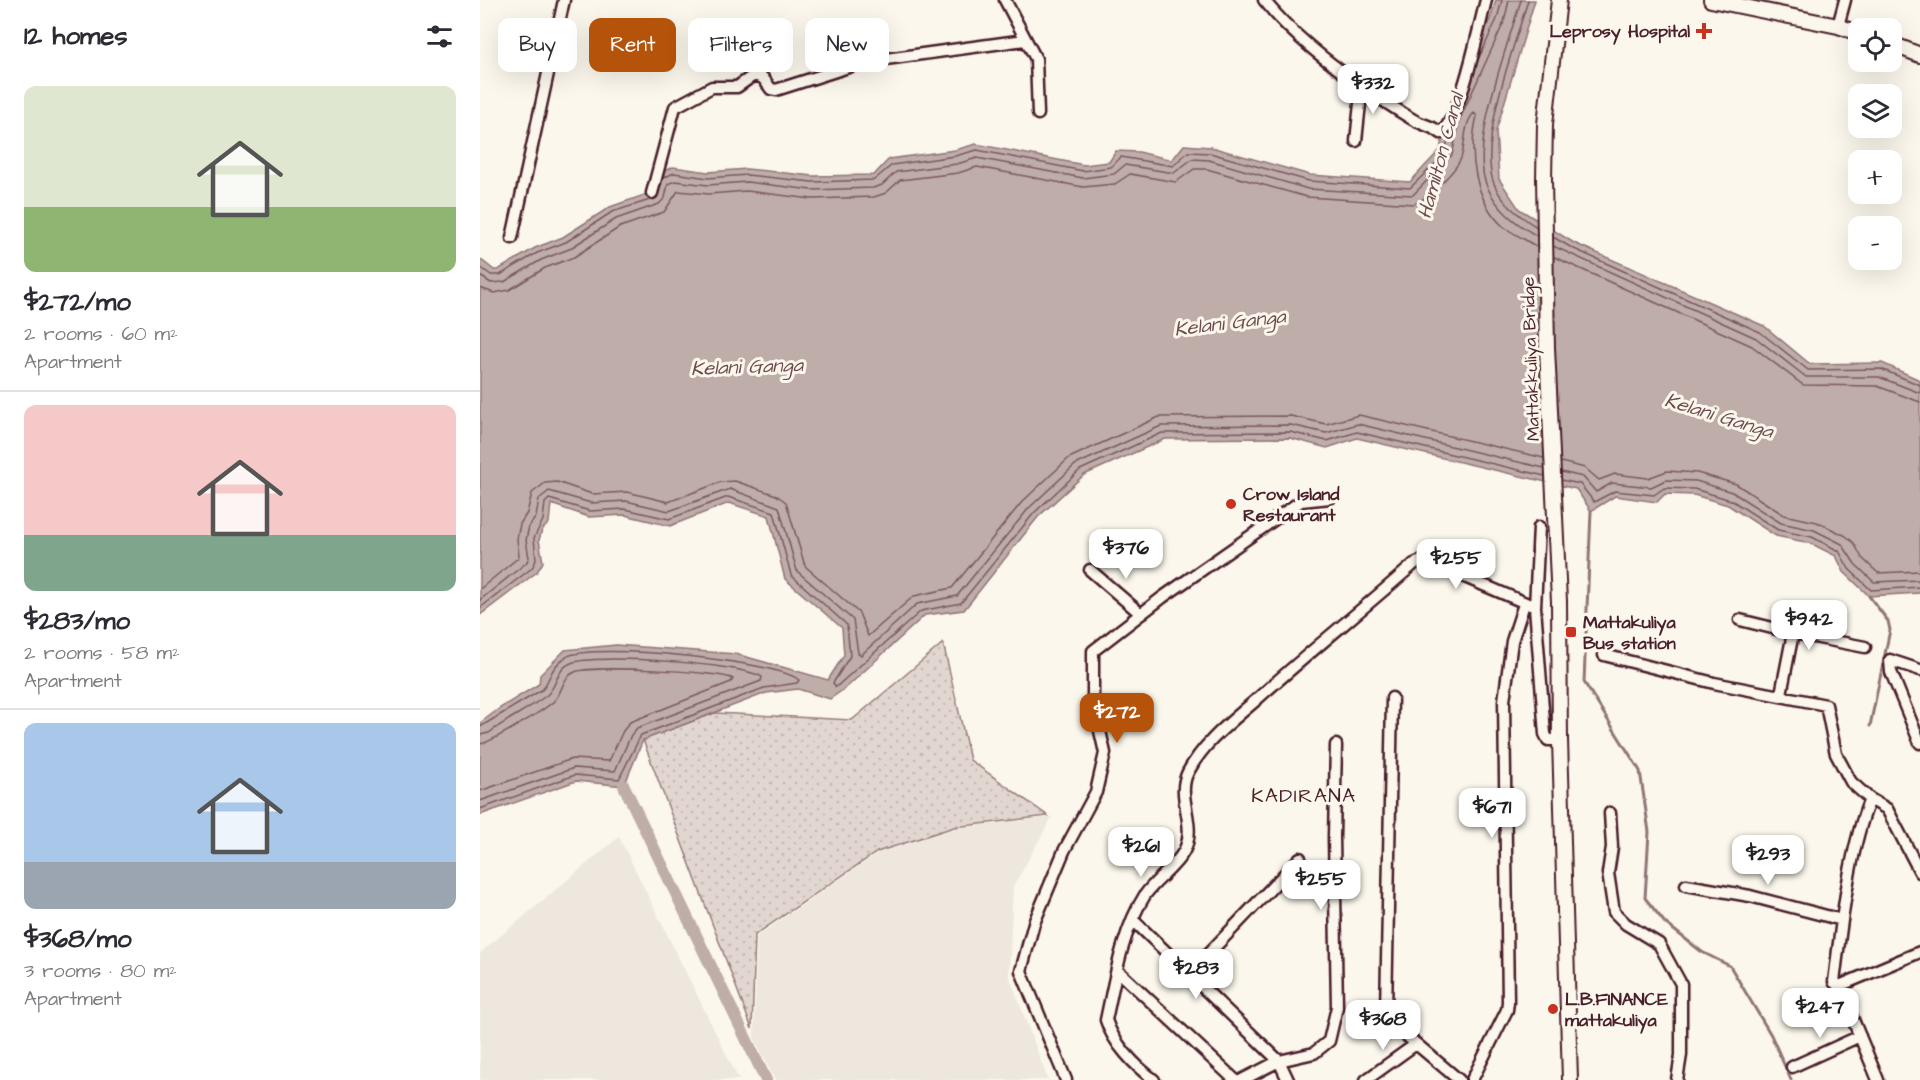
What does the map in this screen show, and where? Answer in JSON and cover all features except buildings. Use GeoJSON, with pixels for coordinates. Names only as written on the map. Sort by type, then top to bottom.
{"type":"FeatureCollection","features":[{"type":"Feature","properties":{"kind":"main road","name":"Mattakkuliya Bridge"},"geometry":{"type":"LineString","coordinates":[[1559,0],[1545,124],[1544,211],[1547,348],[1556,505],[1570,1080]]}},
{"type":"Feature","properties":{"kind":"main road"},"geometry":{"type":"LineString","coordinates":[[1711,0],[1848,30]]}},
{"type":"Feature","properties":{"kind":"main road"},"geometry":{"type":"LineString","coordinates":[[1902,48],[1920,55]]}},
{"type":"Feature","properties":{"kind":"street"},"geometry":{"type":"LineString","coordinates":[[512,238],[564,0]]}},
{"type":"Feature","properties":{"kind":"street"},"geometry":{"type":"LineString","coordinates":[[1005,0],[1038,68],[1038,114]]}},
{"type":"Feature","properties":{"kind":"street"},"geometry":{"type":"LineString","coordinates":[[1264,0],[1287,26],[1362,85],[1412,119],[1441,133],[1450,123],[1458,102],[1486,0]]}},
{"type":"Feature","properties":{"kind":"street"},"geometry":{"type":"LineString","coordinates":[[1838,26],[1845,0]]}},
{"type":"Feature","properties":{"kind":"street"},"geometry":{"type":"LineString","coordinates":[[652,193],[675,107],[712,87],[732,89],[754,75],[764,78],[771,89],[776,90],[864,62],[1026,40]]}},
{"type":"Feature","properties":{"kind":"street"},"geometry":{"type":"LineString","coordinates":[[1356,141],[1362,85]]}},
{"type":"Feature","properties":{"kind":"street"},"geometry":{"type":"LineString","coordinates":[[1066,1080],[1021,971],[1034,923],[1056,871],[1096,792],[1105,753],[1093,700],[1093,651],[1141,614],[1301,501],[1330,498]]}},
{"type":"Feature","properties":{"kind":"street"},"geometry":{"type":"LineString","coordinates":[[1539,527],[1535,608],[1545,734],[1548,740],[1560,740]]}},
{"type":"Feature","properties":{"kind":"street"},"geometry":{"type":"LineString","coordinates":[[1155,1080],[1125,1052],[1109,1030],[1106,1020],[1117,970],[1133,920],[1145,895],[1183,853],[1189,840],[1191,830],[1183,784],[1202,748],[1414,564],[1423,560],[1535,608]]}},
{"type":"Feature","properties":{"kind":"street"},"geometry":{"type":"LineString","coordinates":[[1090,570],[1141,614]]}},
{"type":"Feature","properties":{"kind":"street"},"geometry":{"type":"LineString","coordinates":[[1472,1080],[1507,1010],[1508,1002],[1504,701],[1512,641],[1524,603]]}},
{"type":"Feature","properties":{"kind":"street"},"geometry":{"type":"LineString","coordinates":[[1740,620],[1865,647]]}},
{"type":"Feature","properties":{"kind":"street"},"geometry":{"type":"LineString","coordinates":[[1781,694],[1792,633]]}},
{"type":"Feature","properties":{"kind":"street"},"geometry":{"type":"LineString","coordinates":[[1604,655],[1720,685],[1781,694],[1826,705],[1836,754],[1851,782],[1870,799],[1887,809],[1918,864]]}},
{"type":"Feature","properties":{"kind":"street"},"geometry":{"type":"LineString","coordinates":[[1920,670],[1890,660],[1891,672],[1920,743]]}},
{"type":"Feature","properties":{"kind":"street"},"geometry":{"type":"LineString","coordinates":[[1392,698],[1386,1012],[1389,1021],[1459,1080]]}},
{"type":"Feature","properties":{"kind":"street"},"geometry":{"type":"LineString","coordinates":[[1242,1080],[1279,1061],[1314,1053],[1329,1041],[1336,1007],[1334,837],[1336,745]]}},
{"type":"Feature","properties":{"kind":"street"},"geometry":{"type":"LineString","coordinates":[[1870,799],[1863,816],[1842,920],[1834,982],[1839,986],[1878,1080]]}},
{"type":"Feature","properties":{"kind":"street"},"geometry":{"type":"LineString","coordinates":[[1610,813],[1612,847],[1608,873],[1614,912],[1626,924],[1659,944],[1681,984],[1681,1055],[1677,1080]]}},
{"type":"Feature","properties":{"kind":"street"},"geometry":{"type":"LineString","coordinates":[[1189,974],[1300,858]]}},
{"type":"Feature","properties":{"kind":"street"},"geometry":{"type":"LineString","coordinates":[[1686,885],[1750,896],[1842,920]]}},
{"type":"Feature","properties":{"kind":"street"},"geometry":{"type":"LineString","coordinates":[[1133,920],[1279,1061],[1288,1080]]}},
{"type":"Feature","properties":{"kind":"street"},"geometry":{"type":"LineString","coordinates":[[1839,986],[1920,952]]}},
{"type":"Feature","properties":{"kind":"street"},"geometry":{"type":"LineString","coordinates":[[1117,970],[1235,1080]]}},
{"type":"Feature","properties":{"kind":"street"},"geometry":{"type":"LineString","coordinates":[[1792,1067],[1860,1036]]}},
{"type":"Feature","properties":{"kind":"street"},"geometry":{"type":"LineString","coordinates":[[1366,1080],[1416,1044]]}},
{"type":"Feature","properties":{"kind":"shaded area"},"geometry":{"type":"Polygon","coordinates":[[[943,643],[970,760],[1048,816],[954,827],[877,852],[755,935],[752,1029],[643,740],[715,713],[852,720],[943,643]]]}},
{"type":"Feature","properties":{"kind":"shaded area"},"geometry":{"type":"Polygon","coordinates":[[[1052,817],[1013,887],[1009,975],[1048,1080],[775,1080],[754,1038],[757,936],[878,853],[955,828],[1052,817]]]}},
{"type":"Feature","properties":{"kind":"shaded area"},"geometry":{"type":"Polygon","coordinates":[[[619,837],[739,1080],[480,1080],[480,953],[619,837]]]}},
{"type":"Feature","properties":{"kind":"water"},"geometry":{"type":"Polygon","coordinates":[[[1496,0],[1535,0],[1496,131],[1499,179],[1519,209],[1574,243],[1764,326],[1810,364],[1882,363],[1920,380],[1920,593],[1869,596],[1844,572],[1836,556],[1810,543],[1776,536],[1728,505],[1694,495],[1665,494],[1657,502],[1615,496],[1591,511],[1576,489],[1357,438],[1327,448],[1290,438],[1165,439],[1084,475],[1038,517],[964,610],[925,615],[847,687],[830,699],[798,689],[766,693],[643,740],[624,786],[576,781],[480,815],[480,723],[539,684],[540,675],[565,650],[616,645],[736,654],[828,680],[844,655],[842,628],[785,579],[769,516],[729,503],[670,526],[625,515],[589,517],[551,504],[549,523],[542,530],[539,540],[543,562],[537,572],[480,615],[480,259],[494,270],[498,270],[535,248],[563,237],[610,207],[653,192],[659,173],[673,167],[708,172],[747,169],[813,176],[874,175],[889,159],[955,150],[976,144],[1084,165],[1109,162],[1116,151],[1139,152],[1172,160],[1184,145],[1211,147],[1310,175],[1410,182],[1440,150],[1447,115],[1491,17],[1496,0]]]}},
{"type":"Feature","properties":{"kind":"waterway"},"geometry":{"type":"LineString","coordinates":[[1591,511],[1584,682],[1640,771],[1649,832],[1645,898],[1665,923],[1702,952],[1730,966],[1771,1035],[1791,1080]]}},
{"type":"Feature","properties":{"kind":"waterway"},"geometry":{"type":"LineString","coordinates":[[1869,596],[1888,621],[1890,630],[1870,726]]}},
{"type":"Feature","properties":{"kind":"waterway"},"geometry":{"type":"LineString","coordinates":[[624,786],[766,1080]]}},
{"type":"Feature","properties":{"kind":"place","name":"Leprosy Hospital"},"geometry":{"type":"Point","coordinates":[1704,31]}},
{"type":"Feature","properties":{"kind":"place","name":"Crow Island Restaurant"},"geometry":{"type":"Point","coordinates":[1231,504]}},
{"type":"Feature","properties":{"kind":"place","name":"Mattakuliya Bus station"},"geometry":{"type":"Point","coordinates":[1571,632]}},
{"type":"Feature","properties":{"kind":"place","name":"L.B.FINANCE mattakuliya"},"geometry":{"type":"Point","coordinates":[1553,1009]}},
{"type":"Feature","properties":{"kind":"district","name":"KADIRANA"},"geometry":{"type":"Point","coordinates":[1304,796]}},
{"type":"Feature","properties":{"kind":"water label","name":"Hamilton Canal"},"geometry":{"type":"Point","coordinates":[1441,156]}},
{"type":"Feature","properties":{"kind":"water label","name":"Kelani Ganga"},"geometry":{"type":"Point","coordinates":[1230,323]}},
{"type":"Feature","properties":{"kind":"water label","name":"Kelani Ganga"},"geometry":{"type":"Point","coordinates":[747,367]}},
{"type":"Feature","properties":{"kind":"water label","name":"Kelani Ganga"},"geometry":{"type":"Point","coordinates":[1719,416]}}]}
